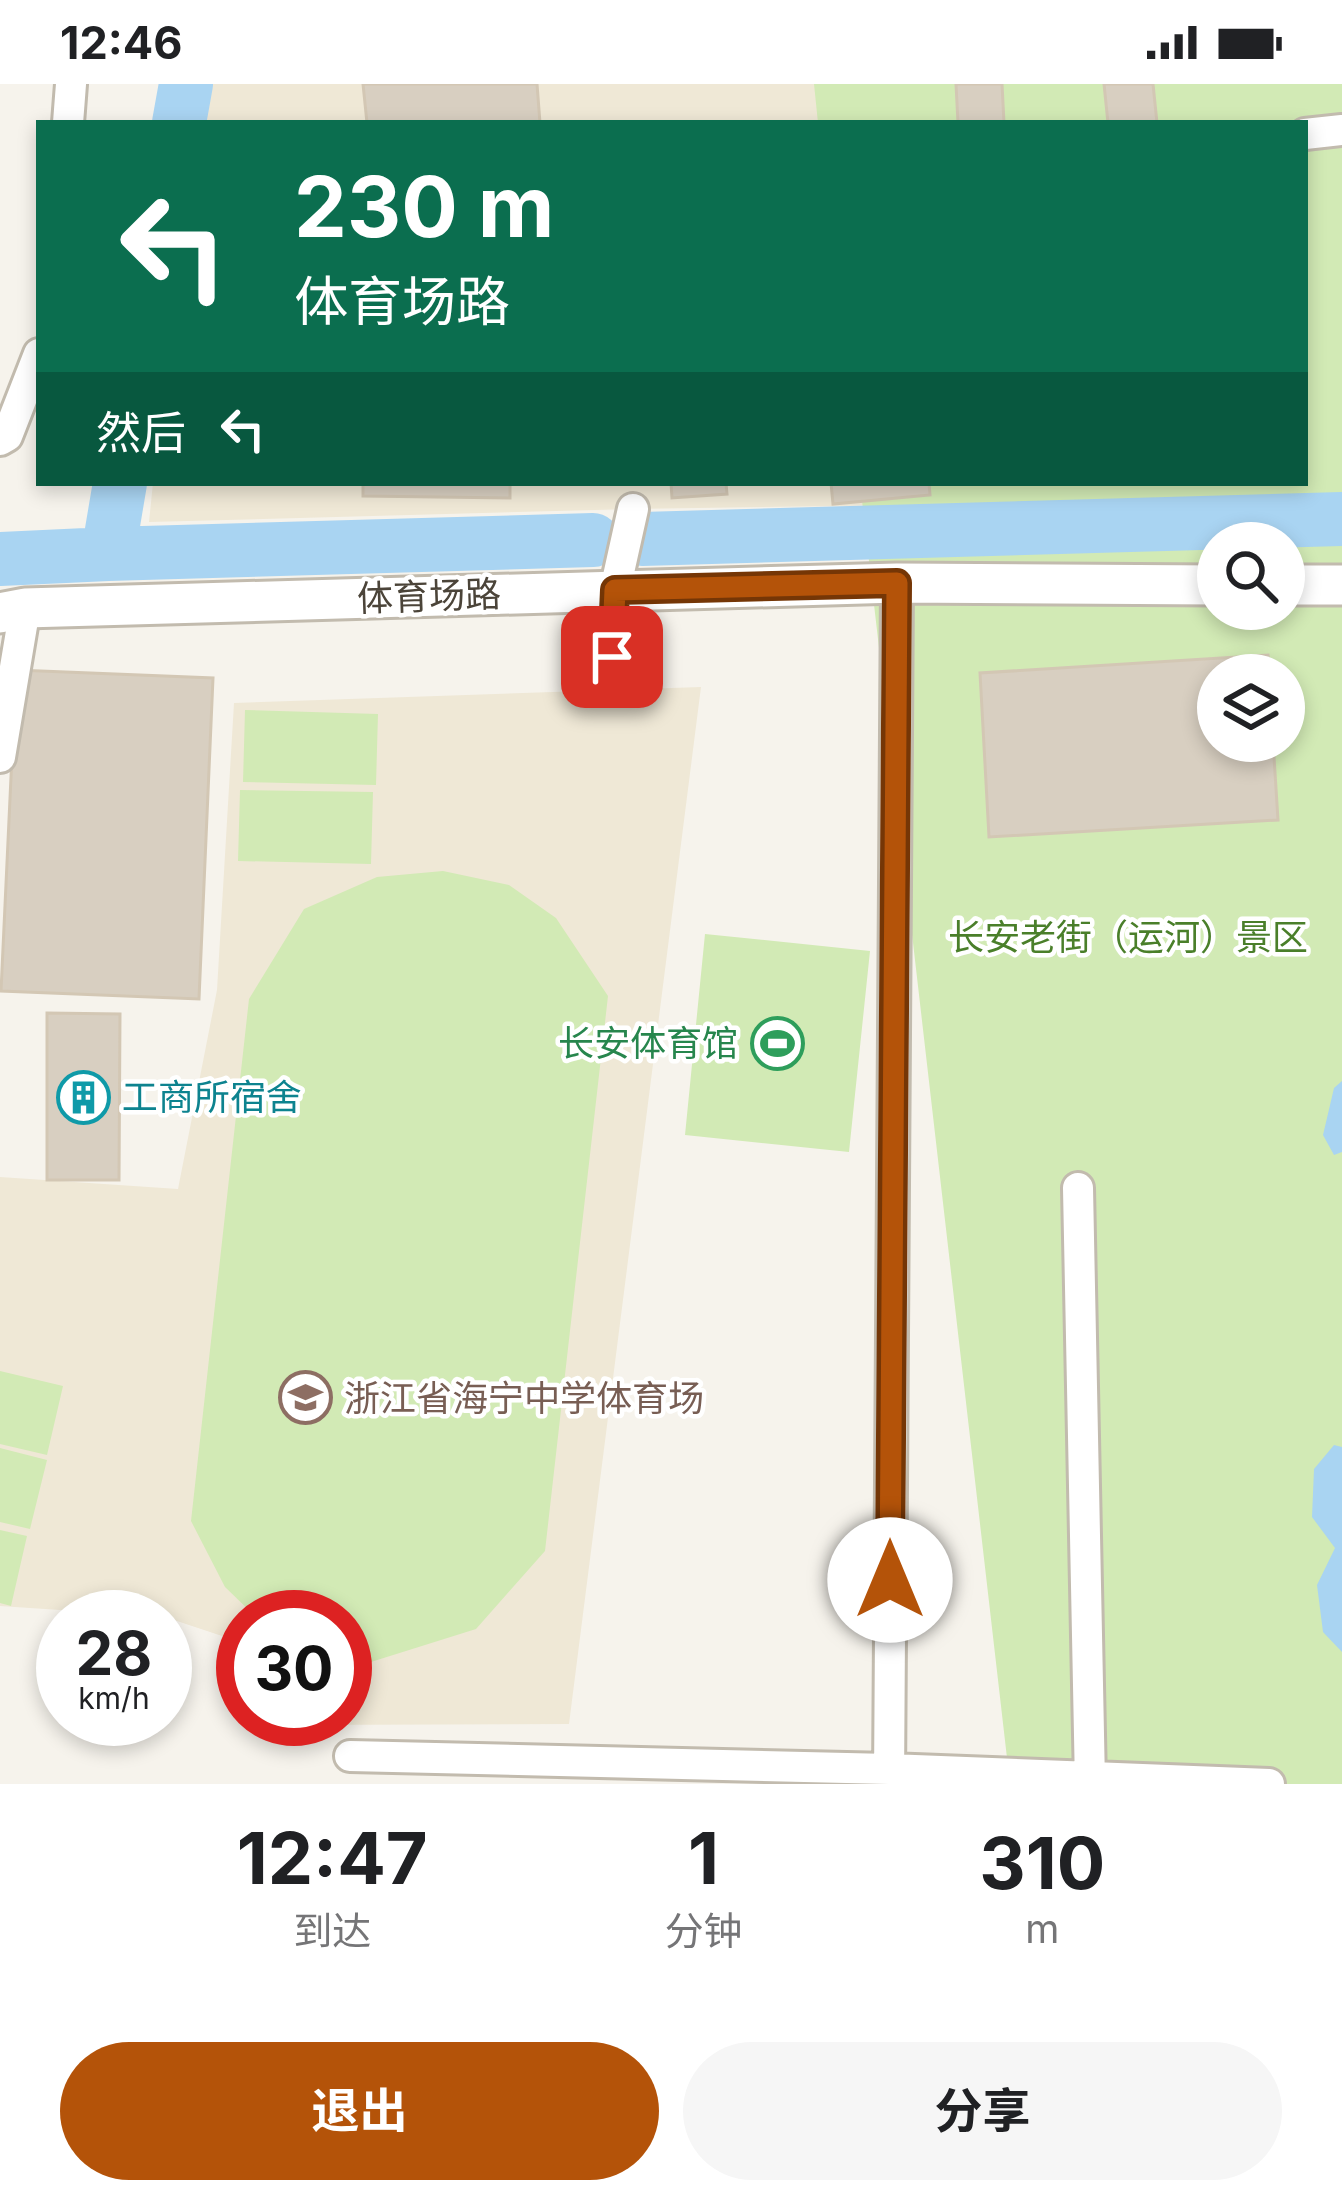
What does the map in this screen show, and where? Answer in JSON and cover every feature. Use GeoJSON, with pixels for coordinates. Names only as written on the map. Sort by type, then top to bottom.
{"type":"FeatureCollection","features":[{"type":"Feature","properties":{"kind":"street"},"geometry":{"type":"LineString","coordinates":[[68,120],[71,84]]}},
{"type":"Feature","properties":{"kind":"street"},"geometry":{"type":"LineString","coordinates":[[1308,134],[1342,130]]}},
{"type":"Feature","properties":{"kind":"street"},"geometry":{"type":"LineString","coordinates":[[0,440],[7,436],[36,362]]}},
{"type":"Feature","properties":{"kind":"street"},"geometry":{"type":"LineString","coordinates":[[611,690],[615,590],[633,509]]}},
{"type":"Feature","properties":{"kind":"street"},"geometry":{"type":"LineString","coordinates":[[889,1777],[897,583]]}},
{"type":"Feature","properties":{"kind":"street","name":"体育场路"},"geometry":{"type":"LineString","coordinates":[[12,611],[897,583],[1197,584]]}},
{"type":"Feature","properties":{"kind":"street"},"geometry":{"type":"LineString","coordinates":[[1305,585],[1342,585]]}},
{"type":"Feature","properties":{"kind":"street"},"geometry":{"type":"LineString","coordinates":[[0,757],[12,611]]}},
{"type":"Feature","properties":{"kind":"street"},"geometry":{"type":"LineString","coordinates":[[1078,1188],[1090,1781]]}},
{"type":"Feature","properties":{"kind":"street"},"geometry":{"type":"LineString","coordinates":[[350,1756],[889,1777],[1269,1784]]}},
{"type":"Feature","properties":{"kind":"shaded area"},"geometry":{"type":"Polygon","coordinates":[[[193,84],[1288,84],[1288,120],[189,120],[193,84]]]}},
{"type":"Feature","properties":{"kind":"shaded area"},"geometry":{"type":"Polygon","coordinates":[[[153,486],[1299,486],[1300,499],[633,509],[149,522],[153,486]]]}},
{"type":"Feature","properties":{"kind":"shaded area","name":"浙江省海宁中学体育场"},"geometry":{"type":"Polygon","coordinates":[[[701,687],[569,1724],[372,1725],[372,1590],[216,1590],[216,1634],[192,1626],[192,1590],[36,1590],[36,1608],[0,1606],[0,1177],[178,1189],[217,990],[234,703],[701,687]]]}},
{"type":"Feature","properties":{"kind":"green space","name":"长安老街（运河）景区"},"geometry":{"type":"Polygon","coordinates":[[[814,84],[1342,84],[1342,1784],[1010,1784],[860,486],[1308,486],[1308,120],[818,120],[814,84]]]}},
{"type":"Feature","properties":{"kind":"green space"},"geometry":{"type":"Polygon","coordinates":[[[245,710],[378,714],[376,785],[243,782],[245,710]]]}},
{"type":"Feature","properties":{"kind":"green space"},"geometry":{"type":"Polygon","coordinates":[[[240,790],[373,792],[371,864],[238,861],[240,790]]]}},
{"type":"Feature","properties":{"kind":"green space"},"geometry":{"type":"Polygon","coordinates":[[[443,871],[509,885],[556,918],[608,996],[545,1551],[476,1629],[372,1662],[372,1590],[228,1590],[191,1521],[249,999],[304,909],[377,877],[443,871]]]}},
{"type":"Feature","properties":{"kind":"green space","name":"长安体育馆"},"geometry":{"type":"Polygon","coordinates":[[[705,934],[870,951],[849,1152],[685,1135],[705,934]]]}},
{"type":"Feature","properties":{"kind":"green space"},"geometry":{"type":"Polygon","coordinates":[[[0,1371],[63,1386],[47,1455],[0,1444],[0,1371]]]}},
{"type":"Feature","properties":{"kind":"green space"},"geometry":{"type":"Polygon","coordinates":[[[0,1448],[47,1460],[30,1529],[0,1522],[0,1448]]]}},
{"type":"Feature","properties":{"kind":"green space"},"geometry":{"type":"Polygon","coordinates":[[[0,1530],[27,1536],[11,1606],[0,1603],[0,1530]]]}},
{"type":"Feature","properties":{"kind":"water"},"geometry":{"type":"Polygon","coordinates":[[[1342,1081],[1342,1152],[1334,1155],[1323,1135],[1334,1088],[1342,1081]]]}},
{"type":"Feature","properties":{"kind":"water"},"geometry":{"type":"Polygon","coordinates":[[[1334,1445],[1342,1447],[1342,1652],[1323,1632],[1317,1585],[1335,1548],[1312,1517],[1314,1469],[1334,1445]]]}},
{"type":"Feature","properties":{"kind":"building"},"geometry":{"type":"Polygon","coordinates":[[[363,84],[537,84],[540,120],[367,120],[363,84]]]}},
{"type":"Feature","properties":{"kind":"building"},"geometry":{"type":"Polygon","coordinates":[[[956,84],[1002,84],[1004,120],[958,120],[956,84]]]}},
{"type":"Feature","properties":{"kind":"building"},"geometry":{"type":"Polygon","coordinates":[[[1104,84],[1153,84],[1157,120],[1108,120],[1104,84]]]}},
{"type":"Feature","properties":{"kind":"building"},"geometry":{"type":"Polygon","coordinates":[[[363,486],[510,486],[510,498],[363,496],[363,486]]]}},
{"type":"Feature","properties":{"kind":"building"},"geometry":{"type":"Polygon","coordinates":[[[671,486],[726,486],[727,494],[672,498],[671,486]]]}},
{"type":"Feature","properties":{"kind":"building"},"geometry":{"type":"Polygon","coordinates":[[[831,486],[929,486],[930,495],[833,504],[831,486]]]}},
{"type":"Feature","properties":{"kind":"building"},"geometry":{"type":"Polygon","coordinates":[[[1197,659],[1197,762],[1274,762],[1278,820],[989,837],[980,673],[1197,659]]]}},
{"type":"Feature","properties":{"kind":"building"},"geometry":{"type":"Polygon","coordinates":[[[16,670],[213,678],[199,999],[1,991],[16,670]]]}},
{"type":"Feature","properties":{"kind":"building","name":"工商所宿舍"},"geometry":{"type":"Polygon","coordinates":[[[47,1013],[120,1014],[119,1180],[47,1180],[47,1013]]]}},
{"type":"Feature","properties":{"kind":"waterway"},"geometry":{"type":"LineString","coordinates":[[180,120],[186,84]]}},
{"type":"Feature","properties":{"kind":"waterway"},"geometry":{"type":"LineString","coordinates":[[119,486],[108,554],[593,540]]}},
{"type":"Feature","properties":{"kind":"waterway"},"geometry":{"type":"LineString","coordinates":[[642,539],[1342,519]]}},
{"type":"Feature","properties":{"kind":"waterway"},"geometry":{"type":"LineString","coordinates":[[0,559],[108,554]]}},
{"type":"Feature","properties":{"kind":"place","name":"长安体育馆"},"geometry":{"type":"Point","coordinates":[777,1043]}},
{"type":"Feature","properties":{"kind":"place","name":"工商所宿舍"},"geometry":{"type":"Point","coordinates":[83,1097]}},
{"type":"Feature","properties":{"kind":"place","name":"浙江省海宁中学体育场"},"geometry":{"type":"Point","coordinates":[305,1398]}},
{"type":"Feature","properties":{"kind":"route"},"geometry":{"type":"LineString","coordinates":[[612,657],[615,590],[897,583],[890,1580]]}}]}
